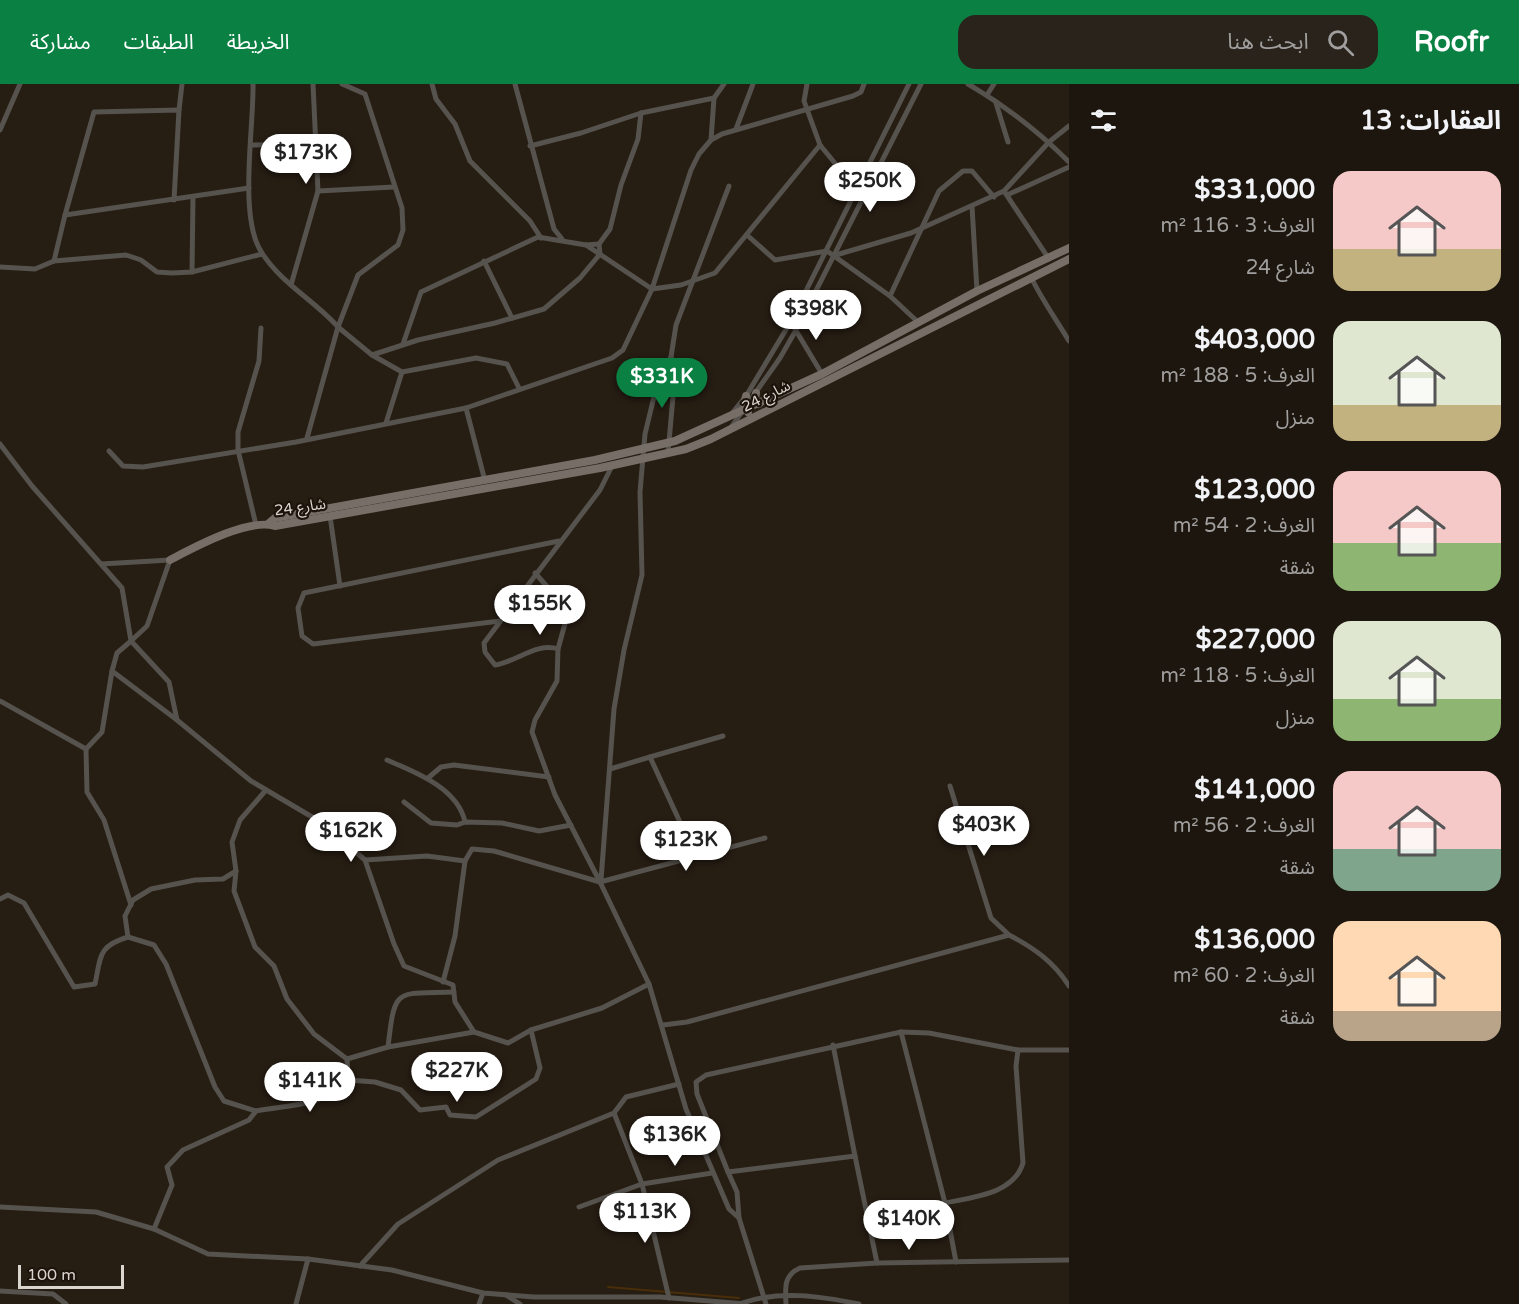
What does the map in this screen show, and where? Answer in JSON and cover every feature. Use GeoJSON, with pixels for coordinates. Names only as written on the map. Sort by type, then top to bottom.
{"type":"FeatureCollection","features":[{"type":"Feature","properties":{"kind":"street"},"geometry":{"type":"LineString","coordinates":[[0,130],[20,84]]}},
{"type":"Feature","properties":{"kind":"street"},"geometry":{"type":"LineString","coordinates":[[174,200],[182,84]]}},
{"type":"Feature","properties":{"kind":"street"},"geometry":{"type":"LineString","coordinates":[[253,84],[249,188],[252,226],[262,254],[291,285],[338,327],[372,355],[402,372],[476,358],[507,364],[519,388]]}},
{"type":"Feature","properties":{"kind":"street"},"geometry":{"type":"LineString","coordinates":[[291,285],[318,190],[313,84]]}},
{"type":"Feature","properties":{"kind":"street"},"geometry":{"type":"LineString","coordinates":[[307,438],[338,327],[358,275],[398,245],[403,230],[402,208],[365,94],[342,84]]}},
{"type":"Feature","properties":{"kind":"street"},"geometry":{"type":"LineString","coordinates":[[432,84],[436,99],[455,124],[470,161],[530,221],[541,238]]}},
{"type":"Feature","properties":{"kind":"street"},"geometry":{"type":"LineString","coordinates":[[515,84],[554,229],[562,239]]}},
{"type":"Feature","properties":{"kind":"street"},"geometry":{"type":"LineString","coordinates":[[711,140],[714,98],[724,84]]}},
{"type":"Feature","properties":{"kind":"street"},"geometry":{"type":"LineString","coordinates":[[736,129],[753,84]]}},
{"type":"Feature","properties":{"kind":"street"},"geometry":{"type":"LineString","coordinates":[[807,84],[804,96],[806,108],[820,145],[857,190]]}},
{"type":"Feature","properties":{"kind":"street"},"geometry":{"type":"LineString","coordinates":[[109,452],[123,466],[143,467],[307,438],[466,408],[612,358],[623,350],[652,289],[692,170],[699,154],[711,140],[736,129],[853,96],[861,92],[864,84]]}},
{"type":"Feature","properties":{"kind":"street"},"geometry":{"type":"LineString","coordinates":[[724,432],[746,410],[909,84]]}},
{"type":"Feature","properties":{"kind":"street"},"geometry":{"type":"LineString","coordinates":[[728,418],[746,396],[756,388],[796,330],[921,84]]}},
{"type":"Feature","properties":{"kind":"street"},"geometry":{"type":"LineString","coordinates":[[968,84],[987,95],[1049,142],[1069,162]]}},
{"type":"Feature","properties":{"kind":"street"},"geometry":{"type":"LineString","coordinates":[[987,95],[994,84]]}},
{"type":"Feature","properties":{"kind":"street"},"geometry":{"type":"LineString","coordinates":[[530,146],[581,133],[640,113],[714,98]]}},
{"type":"Feature","properties":{"kind":"street"},"geometry":{"type":"LineString","coordinates":[[995,101],[1008,142]]}},
{"type":"Feature","properties":{"kind":"street"},"geometry":{"type":"LineString","coordinates":[[54,261],[94,112],[179,110]]}},
{"type":"Feature","properties":{"kind":"street"},"geometry":{"type":"LineString","coordinates":[[372,355],[403,344],[544,309],[580,278],[600,254],[599,244],[610,229],[621,184],[639,139],[640,113]]}},
{"type":"Feature","properties":{"kind":"street"},"geometry":{"type":"LineString","coordinates":[[1005,193],[1049,142],[1069,126]]}},
{"type":"Feature","properties":{"kind":"street"},"geometry":{"type":"LineString","coordinates":[[252,145],[317,144]]}},
{"type":"Feature","properties":{"kind":"street"},"geometry":{"type":"LineString","coordinates":[[586,245],[652,289],[691,282],[716,273],[820,145]]}},
{"type":"Feature","properties":{"kind":"street"},"geometry":{"type":"LineString","coordinates":[[836,255],[919,229],[1069,167]]}},
{"type":"Feature","properties":{"kind":"street"},"geometry":{"type":"LineString","coordinates":[[890,296],[919,229],[939,191],[963,171],[972,171],[994,197]]}},
{"type":"Feature","properties":{"kind":"street"},"geometry":{"type":"LineString","coordinates":[[668,453],[674,385],[671,357],[675,325],[729,186]]}},
{"type":"Feature","properties":{"kind":"street"},"geometry":{"type":"LineString","coordinates":[[318,190],[394,187]]}},
{"type":"Feature","properties":{"kind":"street"},"geometry":{"type":"LineString","coordinates":[[65,215],[249,188]]}},
{"type":"Feature","properties":{"kind":"street"},"geometry":{"type":"LineString","coordinates":[[1005,193],[1049,259]]}},
{"type":"Feature","properties":{"kind":"street"},"geometry":{"type":"LineString","coordinates":[[192,272],[193,197]]}},
{"type":"Feature","properties":{"kind":"street"},"geometry":{"type":"LineString","coordinates":[[972,206],[977,291]]}},
{"type":"Feature","properties":{"kind":"street"},"geometry":{"type":"LineString","coordinates":[[747,235],[775,260],[827,250],[890,296],[919,323]]}},
{"type":"Feature","properties":{"kind":"street"},"geometry":{"type":"LineString","coordinates":[[403,344],[421,292],[484,261],[541,238],[562,239],[586,245],[599,244]]}},
{"type":"Feature","properties":{"kind":"street","name":"شارع 24"},"geometry":{"type":"LineString","coordinates":[[268,524],[275,526],[330,516],[643,453],[699,432],[822,374],[977,291],[1069,248]]}},
{"type":"Feature","properties":{"kind":"street"},"geometry":{"type":"LineString","coordinates":[[0,267],[35,269],[54,261],[126,255],[141,260],[157,272],[192,272],[262,254]]}},
{"type":"Feature","properties":{"kind":"street","name":"شارع 24"},"geometry":{"type":"LineString","coordinates":[[643,453],[668,453],[724,432],[1069,259]]}},
{"type":"Feature","properties":{"kind":"street"},"geometry":{"type":"LineString","coordinates":[[484,261],[512,318]]}},
{"type":"Feature","properties":{"kind":"street"},"geometry":{"type":"LineString","coordinates":[[1031,277],[1042,300],[1058,319],[1069,341]]}},
{"type":"Feature","properties":{"kind":"street"},"geometry":{"type":"LineString","coordinates":[[790,323],[822,374]]}},
{"type":"Feature","properties":{"kind":"street"},"geometry":{"type":"LineString","coordinates":[[256,525],[238,450],[238,432],[257,370],[261,328]]}},
{"type":"Feature","properties":{"kind":"street"},"geometry":{"type":"LineString","coordinates":[[600,882],[614,710],[624,650],[642,575],[640,492],[643,453],[659,376],[671,357]]}},
{"type":"Feature","properties":{"kind":"street"},"geometry":{"type":"LineString","coordinates":[[386,423],[402,372]]}},
{"type":"Feature","properties":{"kind":"street"},"geometry":{"type":"LineString","coordinates":[[756,388],[754,399],[759,404]]}},
{"type":"Feature","properties":{"kind":"street"},"geometry":{"type":"LineString","coordinates":[[746,396],[746,410]]}},
{"type":"Feature","properties":{"kind":"street"},"geometry":{"type":"LineString","coordinates":[[466,408],[486,485]]}},
{"type":"Feature","properties":{"kind":"street"},"geometry":{"type":"LineString","coordinates":[[746,410],[763,413]]}},
{"type":"Feature","properties":{"kind":"street"},"geometry":{"type":"LineString","coordinates":[[0,444],[32,486],[122,588],[131,641],[169,682],[177,720]]}},
{"type":"Feature","properties":{"kind":"street"},"geometry":{"type":"LineString","coordinates":[[558,650],[540,648],[508,663],[495,665],[485,652],[484,643],[600,490],[613,460]]}},
{"type":"Feature","properties":{"kind":"street","name":"شارع 24"},"geometry":{"type":"LineString","coordinates":[[268,524],[275,518],[486,485]]}},
{"type":"Feature","properties":{"kind":"street"},"geometry":{"type":"LineString","coordinates":[[330,516],[340,586]]}},
{"type":"Feature","properties":{"kind":"street"},"geometry":{"type":"LineString","coordinates":[[101,564],[170,560],[193,548],[256,525],[268,524]]}},
{"type":"Feature","properties":{"kind":"street"},"geometry":{"type":"LineString","coordinates":[[500,621],[313,644],[302,636],[298,608],[304,593],[559,542]]}},
{"type":"Feature","properties":{"kind":"street"},"geometry":{"type":"LineString","coordinates":[[131,905],[104,820],[87,792],[86,749],[102,732],[117,653],[147,626],[170,560]]}},
{"type":"Feature","properties":{"kind":"street"},"geometry":{"type":"LineString","coordinates":[[535,573],[552,592],[566,620],[558,650],[557,681],[535,720],[532,732],[571,825],[649,984],[686,1108],[729,1209],[739,1218]]}},
{"type":"Feature","properties":{"kind":"street"},"geometry":{"type":"LineString","coordinates":[[112,671],[266,789],[324,824],[365,860],[404,966],[453,985],[454,1002],[474,1032]]}},
{"type":"Feature","properties":{"kind":"street"},"geometry":{"type":"LineString","coordinates":[[0,701],[86,749]]}},
{"type":"Feature","properties":{"kind":"street"},"geometry":{"type":"LineString","coordinates":[[610,769],[723,735]]}},
{"type":"Feature","properties":{"kind":"street"},"geometry":{"type":"LineString","coordinates":[[650,757],[696,857]]}},
{"type":"Feature","properties":{"kind":"street"},"geometry":{"type":"LineString","coordinates":[[387,760],[428,778],[451,798],[465,822]]}},
{"type":"Feature","properties":{"kind":"street"},"geometry":{"type":"LineString","coordinates":[[428,778],[441,767],[454,765],[549,777]]}},
{"type":"Feature","properties":{"kind":"street"},"geometry":{"type":"LineString","coordinates":[[950,786],[991,918],[1009,935],[1034,948],[1060,972],[1069,986]]}},
{"type":"Feature","properties":{"kind":"street"},"geometry":{"type":"LineString","coordinates":[[266,789],[240,820],[232,842],[236,871],[234,891],[255,948],[274,966],[287,999],[314,1034],[348,1059]]}},
{"type":"Feature","properties":{"kind":"street"},"geometry":{"type":"LineString","coordinates":[[404,802],[431,823],[457,825],[465,822],[502,823],[539,831],[571,825]]}},
{"type":"Feature","properties":{"kind":"street"},"geometry":{"type":"LineString","coordinates":[[443,982],[454,936],[465,861],[472,849],[494,851],[600,882],[765,838]]}},
{"type":"Feature","properties":{"kind":"street"},"geometry":{"type":"LineString","coordinates":[[365,860],[427,856],[465,861]]}},
{"type":"Feature","properties":{"kind":"street"},"geometry":{"type":"LineString","coordinates":[[128,937],[125,916],[134,900],[151,889],[195,880],[223,879],[236,871]]}},
{"type":"Feature","properties":{"kind":"street"},"geometry":{"type":"LineString","coordinates":[[0,899],[8,896],[24,903],[74,987],[95,984],[102,950],[112,942],[128,937],[154,945],[166,964],[215,1087],[224,1101],[256,1111],[323,1099],[338,1092],[348,1080],[348,1059]]}},
{"type":"Feature","properties":{"kind":"street"},"geometry":{"type":"LineString","coordinates":[[663,1025],[687,1022],[1009,935]]}},
{"type":"Feature","properties":{"kind":"street"},"geometry":{"type":"LineString","coordinates":[[348,1059],[388,1047],[474,1032],[508,1043],[531,1030],[602,1008],[649,984]]}},
{"type":"Feature","properties":{"kind":"street"},"geometry":{"type":"LineString","coordinates":[[388,1047],[393,1006],[399,996],[407,993],[454,992]]}},
{"type":"Feature","properties":{"kind":"street"},"geometry":{"type":"LineString","coordinates":[[348,1080],[375,1082],[401,1090],[420,1110],[446,1107],[450,1115],[476,1117],[536,1079],[540,1068],[539,1058],[531,1030]]}},
{"type":"Feature","properties":{"kind":"street"},"geometry":{"type":"LineString","coordinates":[[901,1032],[945,1203],[956,1262]]}},
{"type":"Feature","properties":{"kind":"street"},"geometry":{"type":"LineString","coordinates":[[766,1304],[739,1218],[737,1192],[697,1094],[696,1082],[706,1075],[901,1032],[929,1033],[1018,1050],[1069,1050]]}},
{"type":"Feature","properties":{"kind":"street"},"geometry":{"type":"LineString","coordinates":[[832,1046],[877,1263]]}},
{"type":"Feature","properties":{"kind":"street"},"geometry":{"type":"LineString","coordinates":[[945,1203],[992,1192],[1019,1176],[1023,1162],[1016,1066],[1018,1050]]}},
{"type":"Feature","properties":{"kind":"street"},"geometry":{"type":"LineString","coordinates":[[360,1266],[398,1224],[498,1160],[614,1113],[626,1097],[679,1084]]}},
{"type":"Feature","properties":{"kind":"street"},"geometry":{"type":"LineString","coordinates":[[154,1229],[172,1185],[166,1167],[183,1150],[249,1120],[256,1111]]}},
{"type":"Feature","properties":{"kind":"street"},"geometry":{"type":"LineString","coordinates":[[614,1113],[642,1184],[669,1298]]}},
{"type":"Feature","properties":{"kind":"street"},"geometry":{"type":"LineString","coordinates":[[728,1173],[855,1156]]}},
{"type":"Feature","properties":{"kind":"street"},"geometry":{"type":"LineString","coordinates":[[579,1207],[642,1184],[712,1173]]}},
{"type":"Feature","properties":{"kind":"street"},"geometry":{"type":"LineString","coordinates":[[0,1207],[96,1212],[154,1229],[208,1254],[308,1259],[392,1270],[483,1293],[669,1298],[744,1303],[764,1295],[785,1294],[859,1304]]}},
{"type":"Feature","properties":{"kind":"street"},"geometry":{"type":"LineString","coordinates":[[296,1304],[308,1259]]}},
{"type":"Feature","properties":{"kind":"street"},"geometry":{"type":"LineString","coordinates":[[786,1304],[786,1283],[791,1272],[800,1268],[877,1263],[1069,1260]]}},
{"type":"Feature","properties":{"kind":"street"},"geometry":{"type":"LineString","coordinates":[[0,1291],[53,1294],[66,1304]]}},
{"type":"Feature","properties":{"kind":"street"},"geometry":{"type":"LineString","coordinates":[[479,1304],[483,1293]]}},
{"type":"Feature","properties":{"kind":"street"},"geometry":{"type":"LineString","coordinates":[[505,1294],[520,1304]]}},
{"type":"Feature","properties":{"kind":"waterway"},"geometry":{"type":"LineString","coordinates":[[608,1287],[739,1298]]}}]}
